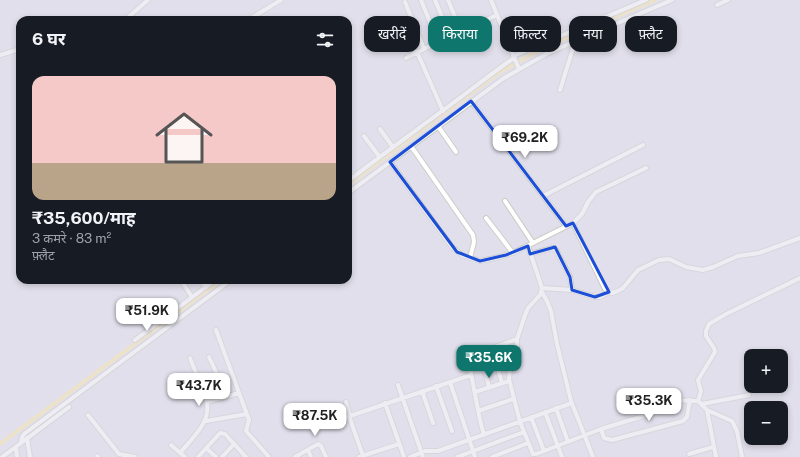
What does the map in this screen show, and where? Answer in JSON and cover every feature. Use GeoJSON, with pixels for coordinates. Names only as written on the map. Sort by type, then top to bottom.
{"type":"FeatureCollection","features":[{"type":"Feature","properties":{"kind":"street"},"geometry":{"type":"LineString","coordinates":[[130,16],[148,0]]}},
{"type":"Feature","properties":{"kind":"street"},"geometry":{"type":"LineString","coordinates":[[255,16],[281,0]]}},
{"type":"Feature","properties":{"kind":"street"},"geometry":{"type":"LineString","coordinates":[[421,0],[428,17]]}},
{"type":"Feature","properties":{"kind":"street"},"geometry":{"type":"LineString","coordinates":[[435,0],[442,16]]}},
{"type":"Feature","properties":{"kind":"street"},"geometry":{"type":"LineString","coordinates":[[448,0],[455,16]]}},
{"type":"Feature","properties":{"kind":"street"},"geometry":{"type":"LineString","coordinates":[[491,0],[518,67]]}},
{"type":"Feature","properties":{"kind":"street"},"geometry":{"type":"LineString","coordinates":[[630,0],[631,6]]}},
{"type":"Feature","properties":{"kind":"street"},"geometry":{"type":"LineString","coordinates":[[352,178],[392,146],[443,111],[497,69],[514,58],[646,0]]}},
{"type":"Feature","properties":{"kind":"street"},"geometry":{"type":"LineString","coordinates":[[617,24],[672,0]]}},
{"type":"Feature","properties":{"kind":"street"},"geometry":{"type":"LineString","coordinates":[[717,5],[728,0]]}},
{"type":"Feature","properties":{"kind":"street"},"geometry":{"type":"LineString","coordinates":[[405,2],[424,49]]}},
{"type":"Feature","properties":{"kind":"street"},"geometry":{"type":"LineString","coordinates":[[492,17],[497,15]]}},
{"type":"Feature","properties":{"kind":"street"},"geometry":{"type":"LineString","coordinates":[[352,190],[518,67],[569,45]]}},
{"type":"Feature","properties":{"kind":"street"},"geometry":{"type":"LineString","coordinates":[[420,51],[428,47]]}},
{"type":"Feature","properties":{"kind":"street"},"geometry":{"type":"LineString","coordinates":[[0,55],[16,50]]}},
{"type":"Feature","properties":{"kind":"street"},"geometry":{"type":"LineString","coordinates":[[406,58],[417,52],[443,111]]}},
{"type":"Feature","properties":{"kind":"street"},"geometry":{"type":"LineString","coordinates":[[560,90],[573,52]]}},
{"type":"Feature","properties":{"kind":"street"},"geometry":{"type":"LineString","coordinates":[[471,102],[566,226]]}},
{"type":"Feature","properties":{"kind":"street"},"geometry":{"type":"LineString","coordinates":[[438,126],[456,152]]}},
{"type":"Feature","properties":{"kind":"street"},"geometry":{"type":"LineString","coordinates":[[380,129],[392,146]]}},
{"type":"Feature","properties":{"kind":"street"},"geometry":{"type":"LineString","coordinates":[[364,136],[379,156]]}},
{"type":"Feature","properties":{"kind":"street"},"geometry":{"type":"LineString","coordinates":[[543,196],[643,145]]}},
{"type":"Feature","properties":{"kind":"street"},"geometry":{"type":"LineString","coordinates":[[411,146],[473,235],[474,242],[470,258]]}},
{"type":"Feature","properties":{"kind":"street"},"geometry":{"type":"LineString","coordinates":[[390,162],[452,247],[462,255],[480,261],[512,253],[573,223],[582,214],[588,202],[596,192],[646,168]]}},
{"type":"Feature","properties":{"kind":"street"},"geometry":{"type":"LineString","coordinates":[[504,201],[533,243]]}},
{"type":"Feature","properties":{"kind":"street"},"geometry":{"type":"LineString","coordinates":[[486,218],[512,253]]}},
{"type":"Feature","properties":{"kind":"street"},"geometry":{"type":"LineString","coordinates":[[573,223],[605,289],[609,292]]}},
{"type":"Feature","properties":{"kind":"street"},"geometry":{"type":"LineString","coordinates":[[542,290],[572,290],[595,297],[600,297],[609,292],[618,292],[638,270],[659,260],[669,260],[686,267],[703,270],[738,256],[759,253],[800,238]]}},
{"type":"Feature","properties":{"kind":"street"},"geometry":{"type":"LineString","coordinates":[[528,246],[542,290],[551,311],[558,351],[572,403],[593,457]]}},
{"type":"Feature","properties":{"kind":"street"},"geometry":{"type":"LineString","coordinates":[[530,254],[553,248],[556,250],[570,276],[572,290]]}},
{"type":"Feature","properties":{"kind":"street"},"geometry":{"type":"LineString","coordinates":[[698,401],[701,393],[698,380],[715,352],[706,336],[706,331],[710,324],[726,314],[800,278]]}},
{"type":"Feature","properties":{"kind":"street"},"geometry":{"type":"LineString","coordinates":[[184,284],[192,297]]}},
{"type":"Feature","properties":{"kind":"street"},"geometry":{"type":"LineString","coordinates":[[135,340],[210,284]]}},
{"type":"Feature","properties":{"kind":"street"},"geometry":{"type":"LineString","coordinates":[[2,457],[16,447],[24,434],[226,284]]}},
{"type":"Feature","properties":{"kind":"street"},"geometry":{"type":"LineString","coordinates":[[542,290],[528,308],[517,339],[517,349],[510,366],[509,381],[520,422],[534,455],[601,429],[647,415],[663,401],[690,400],[698,401],[707,410],[732,421],[737,431],[742,457]]}},
{"type":"Feature","properties":{"kind":"street"},"geometry":{"type":"LineString","coordinates":[[216,330],[247,414],[249,422],[246,429],[247,433],[269,457]]}},
{"type":"Feature","properties":{"kind":"street"},"geometry":{"type":"LineString","coordinates":[[484,435],[468,358],[480,352],[517,339]]}},
{"type":"Feature","properties":{"kind":"street"},"geometry":{"type":"LineString","coordinates":[[492,348],[502,383]]}},
{"type":"Feature","properties":{"kind":"street"},"geometry":{"type":"LineString","coordinates":[[480,352],[489,387]]}},
{"type":"Feature","properties":{"kind":"street"},"geometry":{"type":"LineString","coordinates":[[210,357],[228,396]]}},
{"type":"Feature","properties":{"kind":"street"},"geometry":{"type":"LineString","coordinates":[[180,453],[206,421],[207,402],[190,358]]}},
{"type":"Feature","properties":{"kind":"street"},"geometry":{"type":"LineString","coordinates":[[347,417],[402,397],[471,375]]}},
{"type":"Feature","properties":{"kind":"street"},"geometry":{"type":"LineString","coordinates":[[475,392],[509,381]]}},
{"type":"Feature","properties":{"kind":"street"},"geometry":{"type":"LineString","coordinates":[[450,382],[475,457]]}},
{"type":"Feature","properties":{"kind":"street"},"geometry":{"type":"LineString","coordinates":[[398,384],[422,455]]}},
{"type":"Feature","properties":{"kind":"street"},"geometry":{"type":"LineString","coordinates":[[436,386],[452,431]]}},
{"type":"Feature","properties":{"kind":"street"},"geometry":{"type":"LineString","coordinates":[[422,391],[433,423]]}},
{"type":"Feature","properties":{"kind":"street"},"geometry":{"type":"LineString","coordinates":[[207,402],[239,393]]}},
{"type":"Feature","properties":{"kind":"street"},"geometry":{"type":"LineString","coordinates":[[702,404],[749,395]]}},
{"type":"Feature","properties":{"kind":"street"},"geometry":{"type":"LineString","coordinates":[[478,411],[513,399]]}},
{"type":"Feature","properties":{"kind":"street"},"geometry":{"type":"LineString","coordinates":[[601,429],[604,438],[612,440],[683,421],[687,417],[690,400]]}},
{"type":"Feature","properties":{"kind":"street"},"geometry":{"type":"LineString","coordinates":[[346,402],[347,417],[361,456],[399,444]]}},
{"type":"Feature","properties":{"kind":"street"},"geometry":{"type":"LineString","coordinates":[[385,403],[404,457]]}},
{"type":"Feature","properties":{"kind":"street"},"geometry":{"type":"LineString","coordinates":[[410,457],[422,455],[430,450],[438,451],[470,441],[572,403]]}},
{"type":"Feature","properties":{"kind":"street"},"geometry":{"type":"LineString","coordinates":[[21,440],[27,438],[69,407]]}},
{"type":"Feature","properties":{"kind":"street"},"geometry":{"type":"LineString","coordinates":[[556,408],[568,442]]}},
{"type":"Feature","properties":{"kind":"street"},"geometry":{"type":"LineString","coordinates":[[707,410],[714,456]]}},
{"type":"Feature","properties":{"kind":"street"},"geometry":{"type":"LineString","coordinates":[[545,412],[562,457]]}},
{"type":"Feature","properties":{"kind":"street"},"geometry":{"type":"LineString","coordinates":[[206,421],[247,414]]}},
{"type":"Feature","properties":{"kind":"street"},"geometry":{"type":"LineString","coordinates":[[88,415],[119,454],[135,457]]}},
{"type":"Feature","properties":{"kind":"street"},"geometry":{"type":"LineString","coordinates":[[531,417],[544,451]]}},
{"type":"Feature","properties":{"kind":"street"},"geometry":{"type":"LineString","coordinates":[[457,457],[524,432]]}},
{"type":"Feature","properties":{"kind":"street"},"geometry":{"type":"LineString","coordinates":[[198,457],[220,433],[225,434],[246,457]]}},
{"type":"Feature","properties":{"kind":"street"},"geometry":{"type":"LineString","coordinates":[[27,438],[30,457]]}},
{"type":"Feature","properties":{"kind":"street"},"geometry":{"type":"LineString","coordinates":[[492,457],[528,443]]}},
{"type":"Feature","properties":{"kind":"street"},"geometry":{"type":"LineString","coordinates":[[222,457],[234,444]]}},
{"type":"Feature","properties":{"kind":"street"},"geometry":{"type":"LineString","coordinates":[[295,457],[318,444],[326,457]]}},
{"type":"Feature","properties":{"kind":"street"},"geometry":{"type":"LineString","coordinates":[[171,445],[185,457]]}},
{"type":"Feature","properties":{"kind":"street"},"geometry":{"type":"LineString","coordinates":[[16,447],[17,457]]}},
{"type":"Feature","properties":{"kind":"street"},"geometry":{"type":"LineString","coordinates":[[689,454],[713,447]]}},
{"type":"Feature","properties":{"kind":"street"},"geometry":{"type":"LineString","coordinates":[[206,448],[216,457]]}},
{"type":"Feature","properties":{"kind":"street"},"geometry":{"type":"LineString","coordinates":[[308,450],[311,457]]}},
{"type":"Feature","properties":{"kind":"highlighted area"},"geometry":{"type":"Polygon","coordinates":[[[471,101],[566,226],[573,223],[609,292],[595,297],[572,290],[570,277],[555,247],[530,254],[528,246],[506,255],[480,261],[457,252],[390,162],[471,101]]]}},
{"type":"Feature","properties":{"kind":"waterway"},"geometry":{"type":"LineString","coordinates":[[518,62],[543,48],[655,0]]}},
{"type":"Feature","properties":{"kind":"waterway"},"geometry":{"type":"LineString","coordinates":[[352,182],[497,74],[514,64]]}},
{"type":"Feature","properties":{"kind":"waterway"},"geometry":{"type":"LineString","coordinates":[[0,444],[216,284]]}}]}
